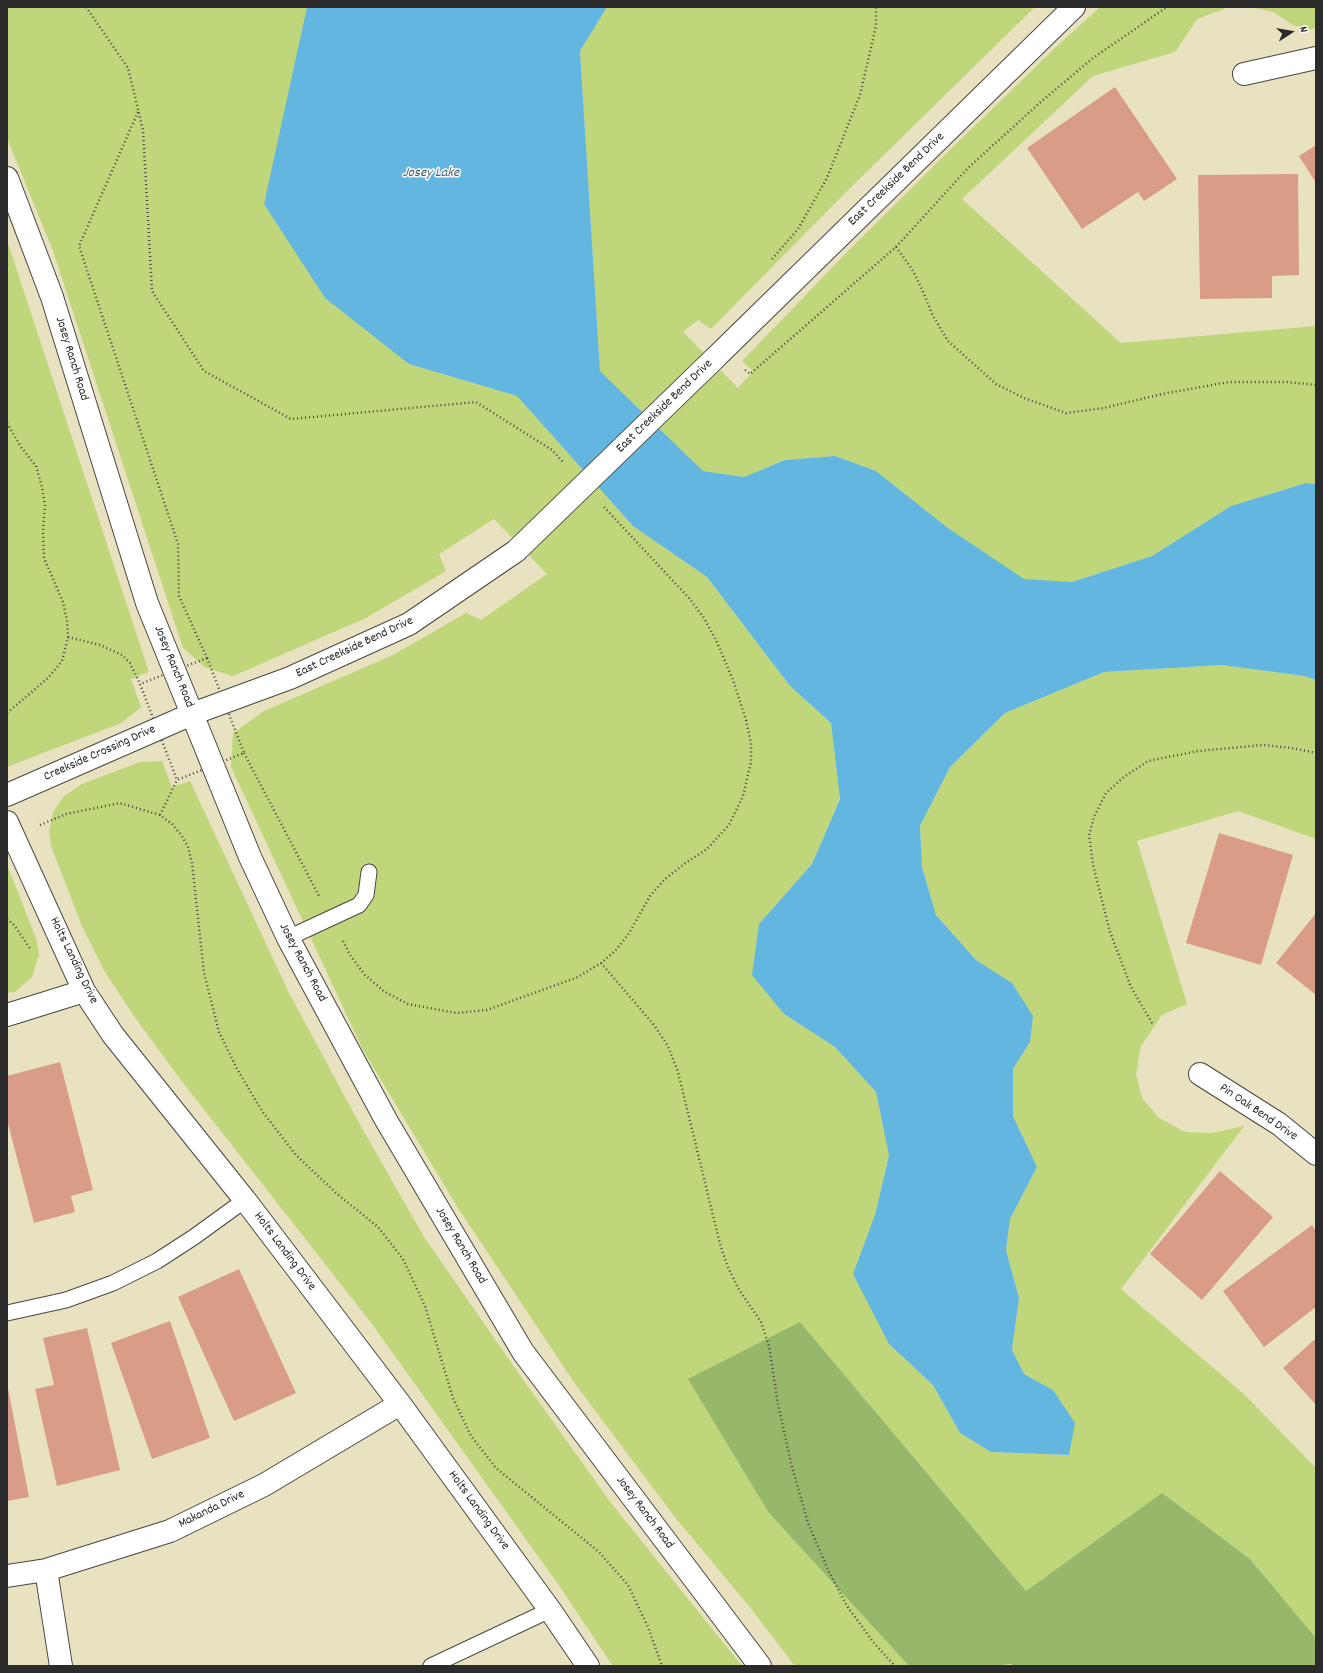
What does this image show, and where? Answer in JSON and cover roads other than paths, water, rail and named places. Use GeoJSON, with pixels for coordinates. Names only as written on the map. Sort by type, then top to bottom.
{"type":"FeatureCollection","features":[{"type":"Feature","properties":{"kind":"street","name":"East Creekside Bend Drive"},"geometry":{"type":"LineString","coordinates":[[192,714],[290,678],[409,624],[516,551],[1074,7]]}},
{"type":"Feature","properties":{"kind":"street"},"geometry":{"type":"LineString","coordinates":[[1244,74],[1316,58]]}},
{"type":"Feature","properties":{"kind":"street","name":"Josey Ranch Road"},"geometry":{"type":"LineString","coordinates":[[7,178],[52,297],[147,603],[250,857],[288,938],[386,1120],[523,1352],[760,1666]]}},
{"type":"Feature","properties":{"kind":"street","name":"Creekside Crossing Drive"},"geometry":{"type":"LineString","coordinates":[[7,795],[192,714]]}},
{"type":"Feature","properties":{"kind":"street","name":"Holts Landing Drive"},"geometry":{"type":"LineString","coordinates":[[10,829],[84,991],[113,1035],[245,1200],[400,1404],[550,1610],[588,1666]]}},
{"type":"Feature","properties":{"kind":"street"},"geometry":{"type":"LineString","coordinates":[[7,1016],[84,991]]}},
{"type":"Feature","properties":{"kind":"street","name":"Pin Oak Bend Drive"},"geometry":{"type":"LineString","coordinates":[[1200,1074],[1279,1124],[1316,1154]]}},
{"type":"Feature","properties":{"kind":"street","name":"Makanda Drive"},"geometry":{"type":"LineString","coordinates":[[7,1576],[46,1570],[170,1531],[264,1485],[400,1404]]}},
{"type":"Feature","properties":{"kind":"street"},"geometry":{"type":"LineString","coordinates":[[46,1570],[61,1666]]}},
{"type":"Feature","properties":{"kind":"lane"},"geometry":{"type":"LineString","coordinates":[[288,938],[359,905],[366,895],[369,872]]}},
{"type":"Feature","properties":{"kind":"lane"},"geometry":{"type":"LineString","coordinates":[[7,1313],[66,1300],[113,1283],[157,1261],[194,1237],[245,1200]]}},
{"type":"Feature","properties":{"kind":"lane"},"geometry":{"type":"LineString","coordinates":[[431,1666],[550,1610]]}},
{"type":"Feature","properties":{"kind":"water","name":"Josey Lake"},"geometry":{"type":"Polygon","coordinates":[[[307,7],[607,7],[580,51],[600,371],[703,471],[744,477],[785,460],[835,456],[876,471],[948,528],[1024,579],[1072,582],[1152,556],[1231,506],[1306,483],[1316,484],[1316,680],[1304,676],[1222,665],[1104,672],[1005,713],[950,767],[920,826],[922,867],[936,915],[976,960],[1012,983],[1033,1016],[1030,1042],[1013,1069],[1013,1116],[1037,1167],[1010,1219],[1006,1250],[1019,1298],[1012,1350],[1024,1374],[1053,1390],[1075,1423],[1069,1455],[991,1452],[960,1433],[933,1385],[889,1344],[853,1274],[875,1215],[889,1155],[876,1092],[835,1047],[784,1014],[752,975],[759,924],[812,864],[840,799],[831,723],[790,686],[707,577],[633,526],[517,396],[409,364],[325,298],[264,204],[307,7]]]}}]}
